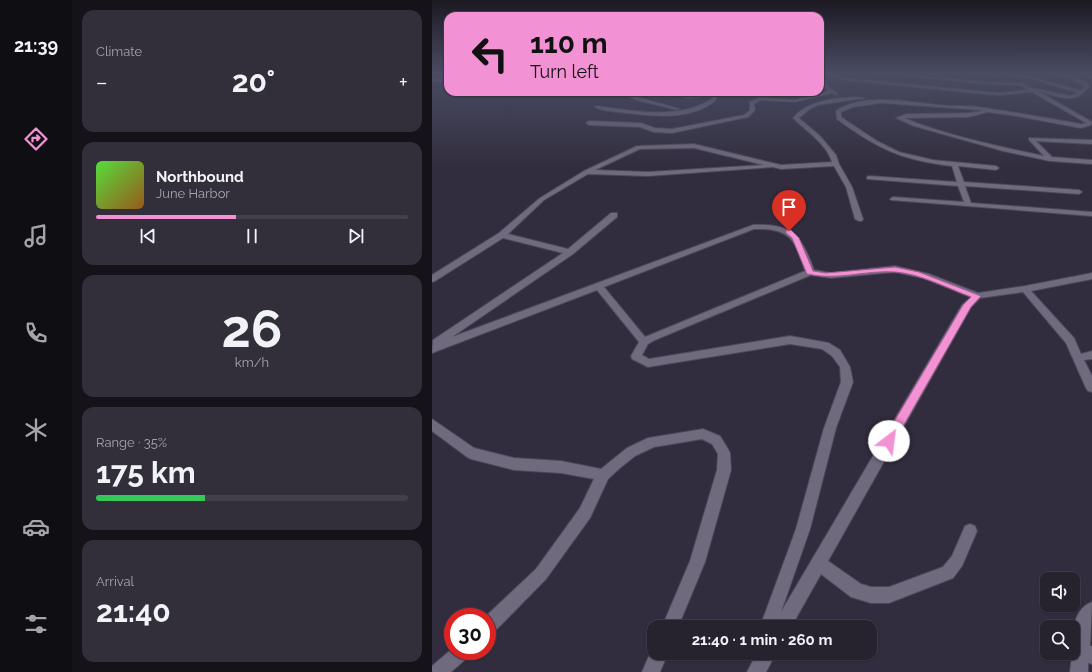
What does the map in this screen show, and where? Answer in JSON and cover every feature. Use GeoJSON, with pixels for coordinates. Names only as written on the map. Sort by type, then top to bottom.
{"type":"FeatureCollection","features":[{"type":"Feature","properties":{"kind":"street"},"geometry":{"type":"LineString","coordinates":[[660,104],[687,111]]}},
{"type":"Feature","properties":{"kind":"street"},"geometry":{"type":"LineString","coordinates":[[597,107],[641,113],[687,111],[708,104]]}},
{"type":"Feature","properties":{"kind":"street"},"geometry":{"type":"LineString","coordinates":[[589,123],[641,125],[661,131],[684,129],[746,116],[753,110],[752,104]]}},
{"type":"Feature","properties":{"kind":"street"},"geometry":{"type":"LineString","coordinates":[[817,104],[802,110],[796,118],[818,137],[833,154],[836,164],[849,187],[859,218]]}},
{"type":"Feature","properties":{"kind":"street"},"geometry":{"type":"LineString","coordinates":[[857,104],[851,105],[838,111],[839,118],[896,153],[912,157],[996,168]]}},
{"type":"Feature","properties":{"kind":"street"},"geometry":{"type":"LineString","coordinates":[[920,104],[956,108],[976,108],[1080,126],[1089,124],[1089,122],[1059,104]]}},
{"type":"Feature","properties":{"kind":"street"},"geometry":{"type":"LineString","coordinates":[[988,111],[968,115],[906,116],[899,118],[916,125],[1003,149],[1050,159],[1092,162]]}},
{"type":"Feature","properties":{"kind":"street"},"geometry":{"type":"LineString","coordinates":[[1050,159],[1031,139],[1092,142]]}},
{"type":"Feature","properties":{"kind":"street"},"geometry":{"type":"LineString","coordinates":[[432,279],[502,235],[542,199],[586,172],[634,149],[644,146],[694,146],[758,160],[774,166]]}},
{"type":"Feature","properties":{"kind":"street"},"geometry":{"type":"LineString","coordinates":[[954,163],[968,205]]}},
{"type":"Feature","properties":{"kind":"street"},"geometry":{"type":"LineString","coordinates":[[586,172],[648,174],[774,166],[836,164]]}},
{"type":"Feature","properties":{"kind":"street"},"geometry":{"type":"LineString","coordinates":[[869,178],[1078,192]]}},
{"type":"Feature","properties":{"kind":"street"},"geometry":{"type":"LineString","coordinates":[[893,199],[1092,214]]}},
{"type":"Feature","properties":{"kind":"street"},"geometry":{"type":"LineString","coordinates":[[432,348],[570,252],[614,215]]}},
{"type":"Feature","properties":{"kind":"street"},"geometry":{"type":"LineString","coordinates":[[432,348],[753,227],[778,226],[789,231],[795,238],[810,272]]}},
{"type":"Feature","properties":{"kind":"street"},"geometry":{"type":"LineString","coordinates":[[502,235],[570,252]]}},
{"type":"Feature","properties":{"kind":"street"},"geometry":{"type":"LineString","coordinates":[[770,620],[803,529],[830,428],[847,382],[845,367],[836,353],[825,346],[790,340],[648,363],[636,356],[644,342],[810,272],[826,276],[895,269],[917,273],[977,296],[1025,289],[1092,276]]}},
{"type":"Feature","properties":{"kind":"street"},"geometry":{"type":"LineString","coordinates":[[599,286],[644,342]]}},
{"type":"Feature","properties":{"kind":"street"},"geometry":{"type":"LineString","coordinates":[[1025,289],[1070,341],[1092,388]]}},
{"type":"Feature","properties":{"kind":"street"},"geometry":{"type":"LineString","coordinates":[[786,620],[967,305],[977,296]]}},
{"type":"Feature","properties":{"kind":"street"},"geometry":{"type":"LineString","coordinates":[[1078,358],[1092,355]]}},
{"type":"Feature","properties":{"kind":"street"},"geometry":{"type":"LineString","coordinates":[[432,424],[437,426],[471,453],[514,464],[561,467],[603,475]]}},
{"type":"Feature","properties":{"kind":"street"},"geometry":{"type":"LineString","coordinates":[[496,618],[541,574],[585,513],[603,475],[631,452],[662,439],[703,434],[716,440],[724,453],[724,470],[697,562],[673,620]]}},
{"type":"Feature","properties":{"kind":"street"},"geometry":{"type":"LineString","coordinates":[[819,563],[857,592],[871,595],[889,595],[948,573],[957,561],[970,531]]}},
{"type":"Feature","properties":{"kind":"street"},"geometry":{"type":"LineString","coordinates":[[1079,672],[1086,655],[1084,619],[1092,610]]}},
{"type":"Feature","properties":{"kind":"street"},"geometry":{"type":"LineString","coordinates":[[438,672],[452,660]]}},
{"type":"Feature","properties":{"kind":"street"},"geometry":{"type":"LineString","coordinates":[[652,672],[656,660]]}},
{"type":"Feature","properties":{"kind":"street"},"geometry":{"type":"LineString","coordinates":[[756,672],[759,660]]}},
{"type":"Feature","properties":{"kind":"street"},"geometry":{"type":"LineString","coordinates":[[756,672],[763,660]]}},
{"type":"Feature","properties":{"kind":"route"},"geometry":{"type":"LineString","coordinates":[[789,231],[795,238],[810,272],[816,275],[826,276],[895,269],[917,273],[977,296],[967,305],[889,441]]}}]}
